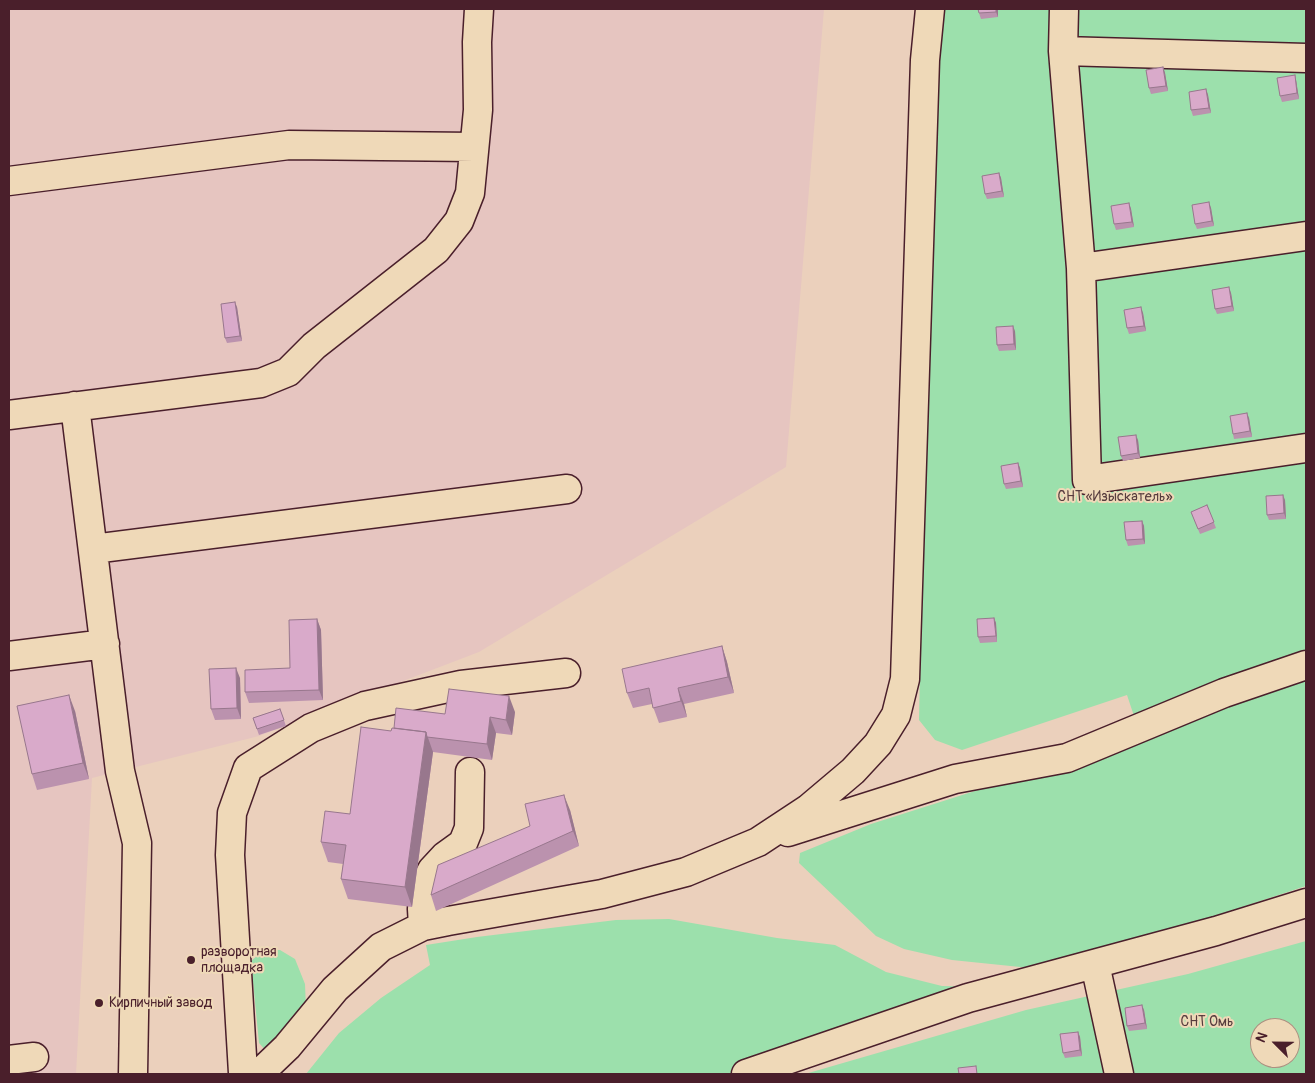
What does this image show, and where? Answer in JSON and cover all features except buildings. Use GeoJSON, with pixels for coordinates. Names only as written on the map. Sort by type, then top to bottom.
{"type":"FeatureCollection","features":[{"type":"Feature","properties":{"kind":"street"},"geometry":{"type":"LineString","coordinates":[[9,411],[75,406],[261,383],[288,372],[314,346],[436,250],[459,221],[470,193],[478,110],[477,42],[479,9]]}},
{"type":"Feature","properties":{"kind":"street"},"geometry":{"type":"LineString","coordinates":[[758,842],[808,809],[853,771],[878,744],[896,715],[905,679],[924,60],[930,9]]}},
{"type":"Feature","properties":{"kind":"street"},"geometry":{"type":"LineString","coordinates":[[1064,9],[1063,51],[1081,268],[1087,480],[1306,448]]}},
{"type":"Feature","properties":{"kind":"street"},"geometry":{"type":"LineString","coordinates":[[1063,51],[1306,58]]}},
{"type":"Feature","properties":{"kind":"street"},"geometry":{"type":"LineString","coordinates":[[9,181],[289,145],[474,147]]}},
{"type":"Feature","properties":{"kind":"street"},"geometry":{"type":"LineString","coordinates":[[1081,268],[1306,236]]}},
{"type":"Feature","properties":{"kind":"street"},"geometry":{"type":"LineString","coordinates":[[75,406],[120,771],[137,843],[133,1074]]}},
{"type":"Feature","properties":{"kind":"street"},"geometry":{"type":"LineString","coordinates":[[93,549],[568,489]]}},
{"type":"Feature","properties":{"kind":"street"},"geometry":{"type":"LineString","coordinates":[[9,656],[105,644]]}},
{"type":"Feature","properties":{"kind":"street"},"geometry":{"type":"LineString","coordinates":[[252,1073],[287,1047],[335,989],[381,947],[424,926],[448,920],[602,894],[686,872],[758,842],[955,779],[1067,758],[1224,693],[1306,665]]}},
{"type":"Feature","properties":{"kind":"street"},"geometry":{"type":"LineString","coordinates":[[252,1073],[230,855],[232,813],[248,768],[312,728],[365,706],[461,685],[566,673]]}},
{"type":"Feature","properties":{"kind":"street"},"geometry":{"type":"LineString","coordinates":[[424,926],[422,909],[424,884],[432,870],[445,856],[464,843],[469,828],[470,772]]}},
{"type":"Feature","properties":{"kind":"street"},"geometry":{"type":"LineString","coordinates":[[746,1074],[968,998],[1216,931],[1306,903]]}},
{"type":"Feature","properties":{"kind":"street"},"geometry":{"type":"LineString","coordinates":[[1095,964],[1119,1074]]}},
{"type":"Feature","properties":{"kind":"shaded area"},"geometry":{"type":"Polygon","coordinates":[[[9,9],[824,9],[786,467],[479,652],[259,736],[92,778],[76,1074],[9,1074],[9,9]]]}},
{"type":"Feature","properties":{"kind":"green space","name":"СНТ «Изыскатель»"},"geometry":{"type":"Polygon","coordinates":[[[934,9],[1306,9],[1306,658],[1134,716],[1127,695],[962,750],[935,740],[919,720],[934,9]]]}},
{"type":"Feature","properties":{"kind":"green space"},"geometry":{"type":"Polygon","coordinates":[[[1306,673],[1306,886],[1091,957],[1030,968],[952,960],[904,949],[876,936],[799,863],[800,853],[871,824],[1148,736],[1306,673]]]}},
{"type":"Feature","properties":{"kind":"green space"},"geometry":{"type":"Polygon","coordinates":[[[669,919],[777,938],[835,945],[886,972],[942,986],[990,987],[744,1065],[731,1074],[306,1074],[339,1033],[381,998],[430,965],[426,945],[616,920],[669,919]]]}},
{"type":"Feature","properties":{"kind":"green space","name":"СНТ Омь"},"geometry":{"type":"Polygon","coordinates":[[[1306,941],[1306,1074],[805,1074],[1026,1010],[1188,974],[1306,941]]]}},
{"type":"Feature","properties":{"kind":"green space"},"geometry":{"type":"Polygon","coordinates":[[[264,950],[280,950],[295,959],[305,984],[306,1009],[268,1053],[259,1043],[251,961],[264,950]]]}},
{"type":"Feature","properties":{"kind":"place","name":"разворотная площадка"},"geometry":{"type":"Point","coordinates":[191,960]}},
{"type":"Feature","properties":{"kind":"place","name":"Кирпичный завод"},"geometry":{"type":"Point","coordinates":[99,1003]}}]}
